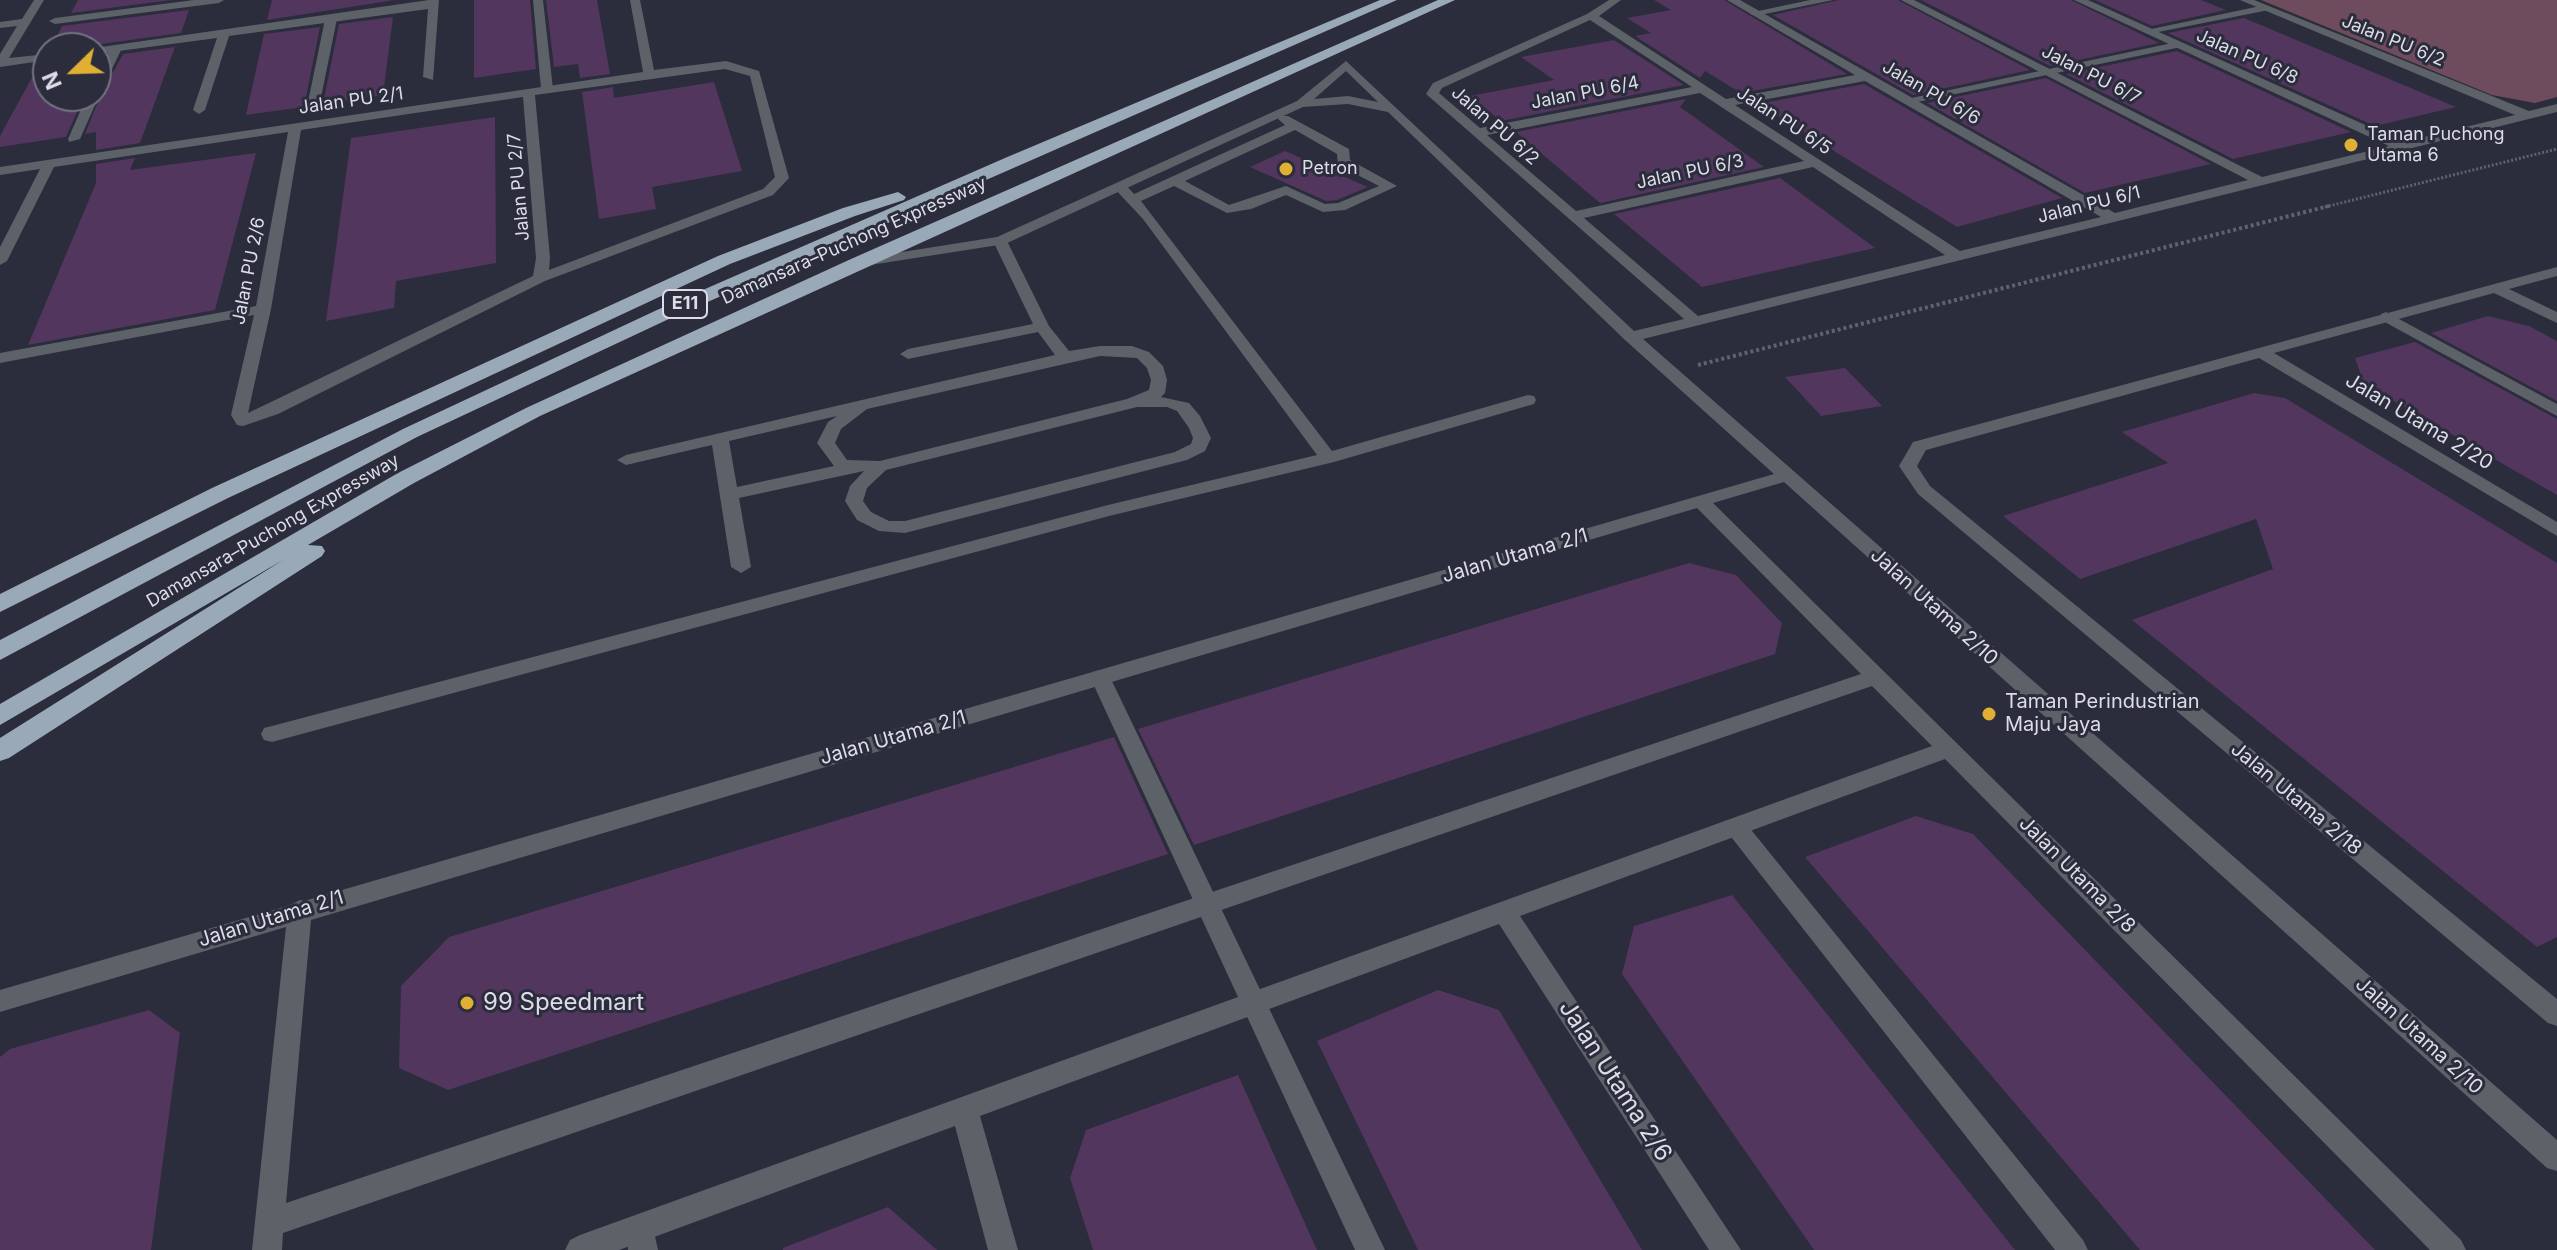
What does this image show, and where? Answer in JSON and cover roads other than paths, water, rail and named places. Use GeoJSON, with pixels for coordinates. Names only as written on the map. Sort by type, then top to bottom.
{"type":"FeatureCollection","features":[{"type":"Feature","properties":{"kind":"highway","name":"Damansara–Puchong Expressway"},"geometry":{"type":"LineString","coordinates":[[0,651],[410,433],[664,314],[1011,161],[1391,0]]}},
{"type":"Feature","properties":{"kind":"highway","name":"Damansara–Puchong Expressway"},"geometry":{"type":"LineString","coordinates":[[0,716],[406,478],[533,412],[857,263],[1449,0]]}},
{"type":"Feature","properties":{"kind":"highway"},"geometry":{"type":"LineString","coordinates":[[0,604],[220,493],[724,260],[849,212],[1011,161]]}},
{"type":"Feature","properties":{"kind":"highway"},"geometry":{"type":"LineString","coordinates":[[0,751],[261,587],[327,542],[377,497]]}},
{"type":"Feature","properties":{"kind":"street"},"geometry":{"type":"LineString","coordinates":[[0,63],[39,0]]}},
{"type":"Feature","properties":{"kind":"street"},"geometry":{"type":"LineString","coordinates":[[55,21],[219,0]]}},
{"type":"Feature","properties":{"kind":"street"},"geometry":{"type":"LineString","coordinates":[[538,0],[547,89]]}},
{"type":"Feature","properties":{"kind":"street"},"geometry":{"type":"LineString","coordinates":[[635,0],[649,74]]}},
{"type":"Feature","properties":{"kind":"street","name":"Jalan PU 6/2"},"geometry":{"type":"LineString","coordinates":[[1616,0],[1591,16],[1433,88],[1434,97],[1695,321]]}},
{"type":"Feature","properties":{"kind":"street","name":"Jalan PU 6/6"},"geometry":{"type":"LineString","coordinates":[[1732,0],[2112,217]]}},
{"type":"Feature","properties":{"kind":"street"},"geometry":{"type":"LineString","coordinates":[[1755,13],[1828,0]]}},
{"type":"Feature","properties":{"kind":"street","name":"Jalan PU 6/7"},"geometry":{"type":"LineString","coordinates":[[1906,0],[2260,181]]}},
{"type":"Feature","properties":{"kind":"street","name":"Jalan PU 6/8"},"geometry":{"type":"LineString","coordinates":[[2079,0],[2401,146]]}},
{"type":"Feature","properties":{"kind":"street","name":"Jalan PU 6/2"},"geometry":{"type":"LineString","coordinates":[[2245,0],[2527,115]]}},
{"type":"Feature","properties":{"kind":"street"},"geometry":{"type":"LineString","coordinates":[[112,49],[434,3],[429,77]]}},
{"type":"Feature","properties":{"kind":"street"},"geometry":{"type":"LineString","coordinates":[[2148,31],[2265,8]]}},
{"type":"Feature","properties":{"kind":"street","name":"Jalan PU 6/5"},"geometry":{"type":"LineString","coordinates":[[1591,16],[1957,256]]}},
{"type":"Feature","properties":{"kind":"street"},"geometry":{"type":"LineString","coordinates":[[313,107],[331,19]]}},
{"type":"Feature","properties":{"kind":"street"},"geometry":{"type":"LineString","coordinates":[[0,25],[25,22]]}},
{"type":"Feature","properties":{"kind":"street"},"geometry":{"type":"LineString","coordinates":[[199,110],[224,33]]}},
{"type":"Feature","properties":{"kind":"street"},"geometry":{"type":"LineString","coordinates":[[1126,193],[1301,104],[1346,65],[1350,43]]}},
{"type":"Feature","properties":{"kind":"street"},"geometry":{"type":"LineString","coordinates":[[1908,100],[2177,45]]}},
{"type":"Feature","properties":{"kind":"street"},"geometry":{"type":"LineString","coordinates":[[112,56],[116,48]]}},
{"type":"Feature","properties":{"kind":"street"},"geometry":{"type":"LineString","coordinates":[[0,63],[32,59]]}},
{"type":"Feature","properties":{"kind":"street","name":"Jalan PU 2/1"},"geometry":{"type":"LineString","coordinates":[[0,171],[706,66],[726,65],[755,74],[782,178],[776,185],[768,192],[540,278]]}},
{"type":"Feature","properties":{"kind":"street","name":"Jalan Utama 2/10"},"geometry":{"type":"LineString","coordinates":[[1346,65],[1631,337],[2557,1158]]}},
{"type":"Feature","properties":{"kind":"street"},"geometry":{"type":"LineString","coordinates":[[1724,103],[1866,77]]}},
{"type":"Feature","properties":{"kind":"street","name":"Jalan PU 6/4"},"geometry":{"type":"LineString","coordinates":[[1476,133],[1702,89]]}},
{"type":"Feature","properties":{"kind":"street","name":"Jalan PU 2/7"},"geometry":{"type":"LineString","coordinates":[[529,92],[543,258],[540,278]]}},
{"type":"Feature","properties":{"kind":"street"},"geometry":{"type":"LineString","coordinates":[[1301,104],[1348,100],[1393,109]]}},
{"type":"Feature","properties":{"kind":"street","name":"Jalan PU 6/1"},"geometry":{"type":"LineString","coordinates":[[1631,337],[2557,108]]}},
{"type":"Feature","properties":{"kind":"street"},"geometry":{"type":"LineString","coordinates":[[74,139],[86,112]]}},
{"type":"Feature","properties":{"kind":"street"},"geometry":{"type":"LineString","coordinates":[[1174,180],[1227,209],[1246,206],[1286,190],[1323,208],[1340,207],[1390,186],[1343,162],[1344,152],[1277,115]]}},
{"type":"Feature","properties":{"kind":"street"},"geometry":{"type":"LineString","coordinates":[[857,263],[1000,241],[1126,193],[1174,180],[1295,125]]}},
{"type":"Feature","properties":{"kind":"street","name":"Jalan PU 2/6"},"geometry":{"type":"LineString","coordinates":[[295,127],[263,309],[239,415],[243,421],[540,278]]}},
{"type":"Feature","properties":{"kind":"street","name":"Jalan PU 6/3"},"geometry":{"type":"LineString","coordinates":[[1573,216],[1815,163]]}},
{"type":"Feature","properties":{"kind":"street"},"geometry":{"type":"LineString","coordinates":[[0,261],[49,164]]}},
{"type":"Feature","properties":{"kind":"street"},"geometry":{"type":"LineString","coordinates":[[1126,193],[1328,458]]}},
{"type":"Feature","properties":{"kind":"street"},"geometry":{"type":"LineString","coordinates":[[1000,241],[1042,327],[1065,357]]}},
{"type":"Feature","properties":{"kind":"street"},"geometry":{"type":"LineString","coordinates":[[2259,351],[2557,271]]}},
{"type":"Feature","properties":{"kind":"street"},"geometry":{"type":"LineString","coordinates":[[2495,288],[2557,318]]}},
{"type":"Feature","properties":{"kind":"street"},"geometry":{"type":"LineString","coordinates":[[0,358],[263,309]]}},
{"type":"Feature","properties":{"kind":"street"},"geometry":{"type":"LineString","coordinates":[[2386,317],[2557,411]]}},
{"type":"Feature","properties":{"kind":"street"},"geometry":{"type":"LineString","coordinates":[[908,354],[1042,327]]}},
{"type":"Feature","properties":{"kind":"street"},"geometry":{"type":"LineString","coordinates":[[626,460],[1100,351],[1132,351],[1143,355],[1155,366],[1159,380],[1157,393],[1133,403],[871,466],[728,495]]}},
{"type":"Feature","properties":{"kind":"street","name":"Jalan Utama 2/18"},"geometry":{"type":"LineString","coordinates":[[2259,351],[1919,446],[1908,466],[1924,490],[2557,1015]]}},
{"type":"Feature","properties":{"kind":"street","name":"Jalan Utama 2/20"},"geometry":{"type":"LineString","coordinates":[[2259,351],[2557,530]]}},
{"type":"Feature","properties":{"kind":"street"},"geometry":{"type":"LineString","coordinates":[[272,734],[1108,511],[1328,458],[1528,400]]}},
{"type":"Feature","properties":{"kind":"street"},"geometry":{"type":"LineString","coordinates":[[871,466],[854,501],[864,516],[886,527],[905,527],[1181,456],[1199,447],[1202,438],[1198,428],[1183,407],[1168,402],[1133,403]]}},
{"type":"Feature","properties":{"kind":"street"},"geometry":{"type":"LineString","coordinates":[[860,406],[843,416],[826,443],[842,465],[871,466]]}},
{"type":"Feature","properties":{"kind":"street"},"geometry":{"type":"LineString","coordinates":[[720,438],[741,567]]}},
{"type":"Feature","properties":{"kind":"street","name":"Jalan Utama 2/1"},"geometry":{"type":"LineString","coordinates":[[0,1001],[300,910],[1786,476]]}},
{"type":"Feature","properties":{"kind":"street","name":"Jalan Utama 2/8"},"geometry":{"type":"LineString","coordinates":[[1701,502],[2451,1250]]}},
{"type":"Feature","properties":{"kind":"street"},"geometry":{"type":"LineString","coordinates":[[300,910],[269,1237],[1209,903],[1878,676]]}},
{"type":"Feature","properties":{"kind":"street"},"geometry":{"type":"LineString","coordinates":[[1100,677],[1370,1250]]}},
{"type":"Feature","properties":{"kind":"street"},"geometry":{"type":"LineString","coordinates":[[580,1250],[642,1239],[964,1109],[1950,748]]}},
{"type":"Feature","properties":{"kind":"street"},"geometry":{"type":"LineString","coordinates":[[1736,827],[2073,1250]]}},
{"type":"Feature","properties":{"kind":"street","name":"Jalan Utama 2/6"},"geometry":{"type":"LineString","coordinates":[[1504,912],[1726,1250]]}},
{"type":"Feature","properties":{"kind":"street"},"geometry":{"type":"LineString","coordinates":[[964,1109],[1003,1250]]}},
{"type":"Feature","properties":{"kind":"place","name":"Taman Puchong Utama 6"},"geometry":{"type":"Point","coordinates":[2351,145]}},
{"type":"Feature","properties":{"kind":"place","name":"Petron"},"geometry":{"type":"Point","coordinates":[1286,169]}},
{"type":"Feature","properties":{"kind":"place","name":"Taman Perindustrian Maju Jaya"},"geometry":{"type":"Point","coordinates":[1989,714]}},
{"type":"Feature","properties":{"kind":"place","name":"99 Speedmart"},"geometry":{"type":"Point","coordinates":[467,1003]}}]}
